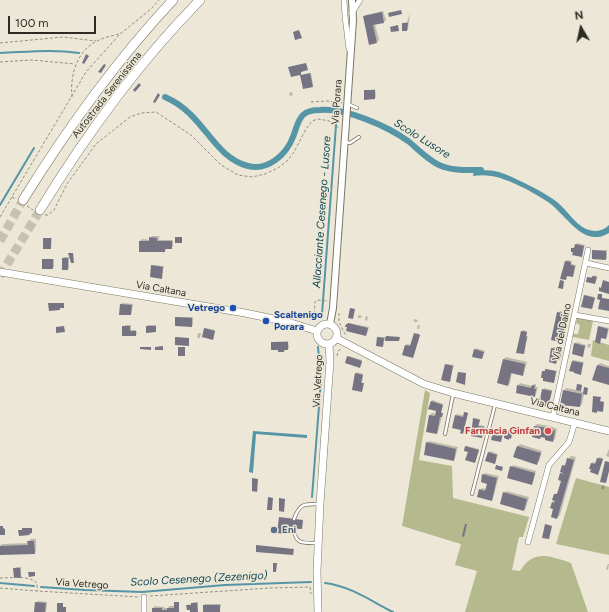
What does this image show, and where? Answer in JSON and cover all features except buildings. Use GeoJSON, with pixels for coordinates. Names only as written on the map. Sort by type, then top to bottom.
{"type":"FeatureCollection","features":[{"type":"Feature","properties":{"kind":"highway","name":"Autostrada Serenissima"},"geometry":{"type":"LineString","coordinates":[[22,201],[48,160],[93,96],[146,30],[173,0]]}},
{"type":"Feature","properties":{"kind":"highway","name":"Autostrada Serenissima"},"geometry":{"type":"LineString","coordinates":[[39,212],[63,173],[109,107],[161,43],[200,0]]}},
{"type":"Feature","properties":{"kind":"main road","name":"Via Caltana"},"geometry":{"type":"LineString","coordinates":[[0,272],[245,313],[288,322],[317,331]]}},
{"type":"Feature","properties":{"kind":"main road"},"geometry":{"type":"LineString","coordinates":[[330,324],[336,328],[336,338],[329,344],[321,342],[317,335],[317,331],[322,325],[330,324]]}},
{"type":"Feature","properties":{"kind":"main road","name":"Via Caltana"},"geometry":{"type":"LineString","coordinates":[[336,338],[424,384],[609,431]]}},
{"type":"Feature","properties":{"kind":"main road","name":"Via Vetrego"},"geometry":{"type":"LineString","coordinates":[[318,612],[314,586],[330,360],[329,344]]}},
{"type":"Feature","properties":{"kind":"street"},"geometry":{"type":"LineString","coordinates":[[344,0],[344,16],[350,55]]}},
{"type":"Feature","properties":{"kind":"street","name":"Via Porara"},"geometry":{"type":"LineString","coordinates":[[330,324],[333,308],[347,106],[352,0]]}},
{"type":"Feature","properties":{"kind":"street"},"geometry":{"type":"LineString","coordinates":[[352,13],[360,0]]}},
{"type":"Feature","properties":{"kind":"street","name":"Via del Daino"},"geometry":{"type":"LineString","coordinates":[[553,417],[588,250]]}},
{"type":"Feature","properties":{"kind":"street"},"geometry":{"type":"LineString","coordinates":[[586,263],[609,268]]}},
{"type":"Feature","properties":{"kind":"street"},"geometry":{"type":"LineString","coordinates":[[575,315],[609,321]]}},
{"type":"Feature","properties":{"kind":"street"},"geometry":{"type":"LineString","coordinates":[[528,542],[549,466],[569,442],[575,422]]}},
{"type":"Feature","properties":{"kind":"street"},"geometry":{"type":"LineString","coordinates":[[144,597],[144,612]]}},
{"type":"Feature","properties":{"kind":"lane"},"geometry":{"type":"LineString","coordinates":[[347,106],[357,108]]}},
{"type":"Feature","properties":{"kind":"lane"},"geometry":{"type":"LineString","coordinates":[[344,142],[350,143],[359,137]]}},
{"type":"Feature","properties":{"kind":"lane"},"geometry":{"type":"LineString","coordinates":[[445,434],[453,392]]}},
{"type":"Feature","properties":{"kind":"lane"},"geometry":{"type":"LineString","coordinates":[[472,494],[496,403]]}},
{"type":"Feature","properties":{"kind":"lane"},"geometry":{"type":"LineString","coordinates":[[294,519],[297,510],[303,505],[320,504]]}},
{"type":"Feature","properties":{"kind":"lane"},"geometry":{"type":"LineString","coordinates":[[294,529],[294,536],[297,540],[318,544]]}},
{"type":"Feature","properties":{"kind":"path"},"geometry":{"type":"LineString","coordinates":[[0,217],[86,72],[120,34],[151,9],[159,0]]}},
{"type":"Feature","properties":{"kind":"path"},"geometry":{"type":"LineString","coordinates":[[0,43],[63,37],[96,41],[120,34]]}},
{"type":"Feature","properties":{"kind":"path"},"geometry":{"type":"LineString","coordinates":[[72,97],[72,76],[75,64],[84,52],[96,41]]}},
{"type":"Feature","properties":{"kind":"path"},"geometry":{"type":"LineString","coordinates":[[0,62],[32,60],[75,64]]}},
{"type":"Feature","properties":{"kind":"path"},"geometry":{"type":"LineString","coordinates":[[311,102],[327,101],[347,106]]}},
{"type":"Feature","properties":{"kind":"path"},"geometry":{"type":"LineString","coordinates":[[12,197],[22,201],[39,212],[48,215],[54,210],[67,184],[96,144],[130,117],[141,113],[156,112],[191,135],[221,165],[238,175],[252,177],[265,174],[278,168],[287,160],[294,152],[312,120],[318,119],[329,121],[338,128]]}},
{"type":"Feature","properties":{"kind":"path"},"geometry":{"type":"LineString","coordinates":[[320,300],[328,301]]}},
{"type":"Feature","properties":{"kind":"path"},"geometry":{"type":"LineString","coordinates":[[0,578],[35,580],[37,583],[37,591]]}},
{"type":"Feature","properties":{"kind":"path"},"geometry":{"type":"LineString","coordinates":[[311,595],[314,586]]}},
{"type":"Feature","properties":{"kind":"path","name":"Via Vetrego"},"geometry":{"type":"LineString","coordinates":[[0,588],[144,597],[314,586]]}},
{"type":"Feature","properties":{"kind":"green space"},"geometry":{"type":"Polygon","coordinates":[[[577,318],[593,321],[589,340],[573,337],[573,334],[578,334],[580,325],[576,323],[577,318]]]}},
{"type":"Feature","properties":{"kind":"green space"},"geometry":{"type":"Polygon","coordinates":[[[593,340],[609,345],[609,361],[591,356],[593,340]]]}},
{"type":"Feature","properties":{"kind":"green space"},"geometry":{"type":"Polygon","coordinates":[[[425,390],[430,393],[419,460],[452,466],[453,498],[529,517],[523,537],[519,537],[512,570],[520,571],[531,559],[542,556],[556,558],[571,563],[588,612],[465,612],[477,571],[455,565],[461,544],[402,526],[425,390]]]}},
{"type":"Feature","properties":{"kind":"green space"},"geometry":{"type":"Polygon","coordinates":[[[576,478],[609,487],[609,555],[556,544],[576,478]]]}},
{"type":"Feature","properties":{"kind":"water"},"geometry":{"type":"Polygon","coordinates":[[[474,170],[490,170],[499,172],[520,181],[557,202],[586,229],[598,231],[609,225],[609,233],[600,237],[591,237],[576,228],[555,207],[536,194],[498,177],[484,175],[473,176],[474,170]]]}},
{"type":"Feature","properties":{"kind":"water"},"geometry":{"type":"Polygon","coordinates":[[[253,431],[307,435],[307,438],[256,434],[253,473],[249,472],[253,431]]]}},
{"type":"Feature","properties":{"kind":"waterway","name":"Scolo Lusore"},"geometry":{"type":"LineString","coordinates":[[0,53],[49,51],[79,53]]}},
{"type":"Feature","properties":{"kind":"waterway","name":"Scolo Lusore"},"geometry":{"type":"LineString","coordinates":[[165,97],[172,100],[187,111],[216,144],[230,157],[248,166],[255,167],[269,164],[281,155],[290,144],[299,120],[305,114],[313,111],[330,110],[354,115],[378,124],[399,135],[435,163],[444,167],[465,170],[481,170]]}},
{"type":"Feature","properties":{"kind":"waterway","name":"Allacciante Cesenego - Lusore"},"geometry":{"type":"LineString","coordinates":[[322,314],[337,112]]}},
{"type":"Feature","properties":{"kind":"waterway"},"geometry":{"type":"LineString","coordinates":[[0,205],[34,148]]}},
{"type":"Feature","properties":{"kind":"waterway","name":"Allacciante Cesenego - Lusore"},"geometry":{"type":"LineString","coordinates":[[312,497],[321,380],[318,347]]}},
{"type":"Feature","properties":{"kind":"waterway","name":"Scolo Cesenego (Zezenigo)"},"geometry":{"type":"LineString","coordinates":[[41,587],[142,592],[225,585],[311,582]]}},
{"type":"Feature","properties":{"kind":"waterway","name":"Scolo Cesenego (Zezenigo)"},"geometry":{"type":"LineString","coordinates":[[0,583],[34,586]]}},
{"type":"Feature","properties":{"kind":"waterway","name":"Scolo Cesenego (Zezenigo)"},"geometry":{"type":"LineString","coordinates":[[325,583],[343,587],[393,612]]}},
{"type":"Feature","properties":{"kind":"tunnel"},"geometry":{"type":"LineString","coordinates":[[0,241],[23,200]]}},
{"type":"Feature","properties":{"kind":"tunnel"},"geometry":{"type":"LineString","coordinates":[[0,276],[40,210]]}},
{"type":"Feature","properties":{"kind":"place","name":"Vetrego"},"geometry":{"type":"Point","coordinates":[233,308]}},
{"type":"Feature","properties":{"kind":"place","name":"Scaltenigo Porara"},"geometry":{"type":"Point","coordinates":[266,321]}},
{"type":"Feature","properties":{"kind":"place","name":"Farmacia Ginfan"},"geometry":{"type":"Point","coordinates":[548,431]}},
{"type":"Feature","properties":{"kind":"place","name":"Eni"},"geometry":{"type":"Point","coordinates":[274,530]}}]}
